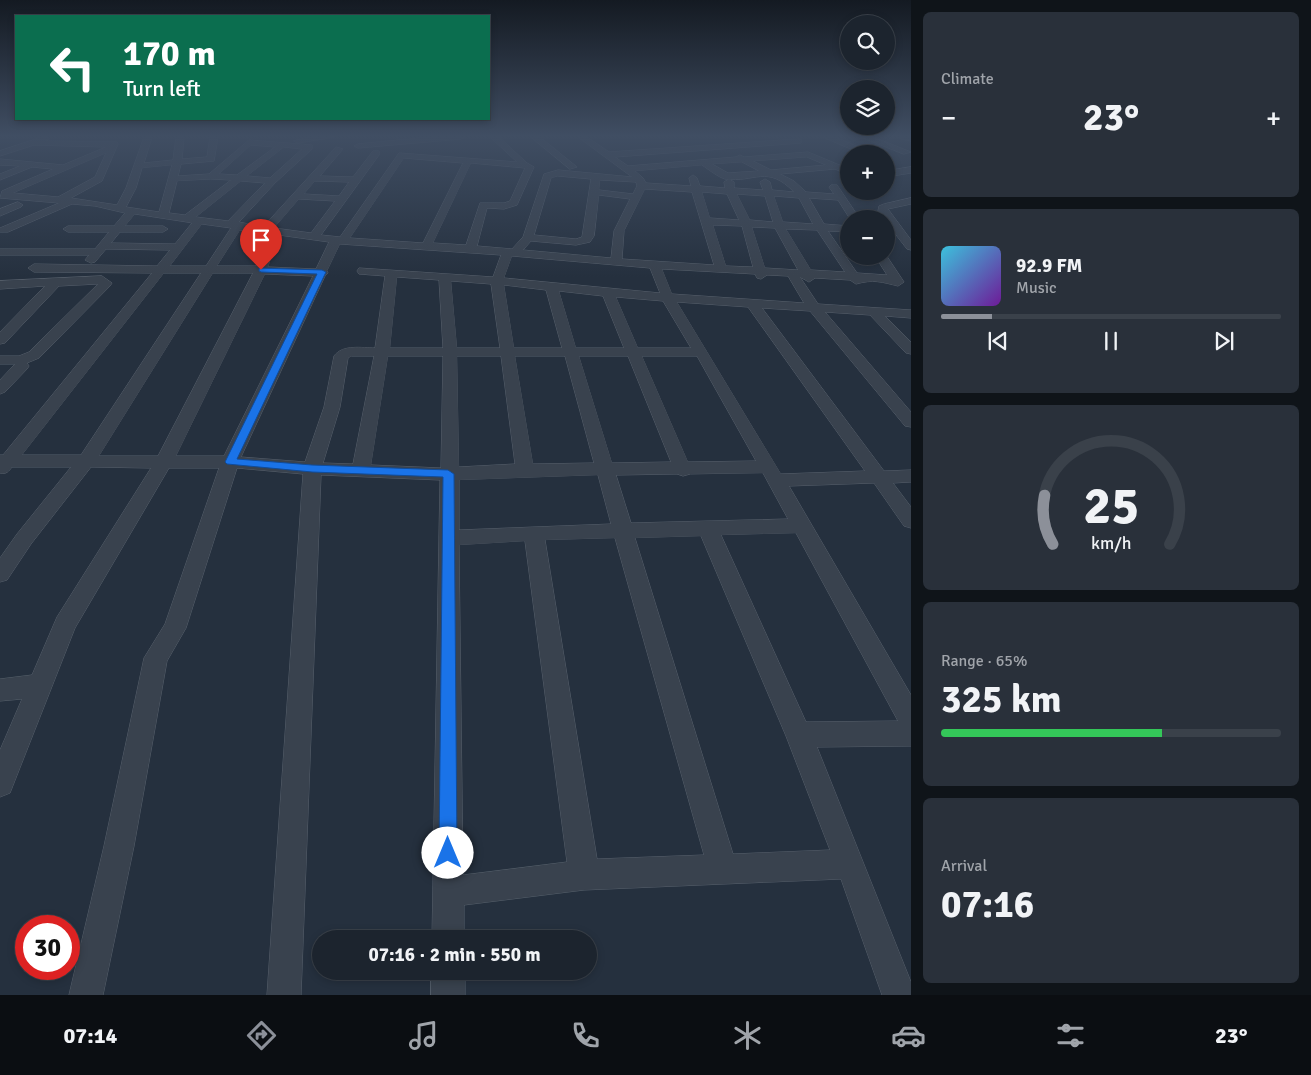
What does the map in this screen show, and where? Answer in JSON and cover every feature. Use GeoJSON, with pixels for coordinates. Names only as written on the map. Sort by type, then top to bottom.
{"type":"FeatureCollection","features":[{"type":"Feature","properties":{"kind":"street"},"geometry":{"type":"LineString","coordinates":[[0,195],[28,183]]}},
{"type":"Feature","properties":{"kind":"street"},"geometry":{"type":"LineString","coordinates":[[0,213],[20,201],[62,183]]}},
{"type":"Feature","properties":{"kind":"street"},"geometry":{"type":"LineString","coordinates":[[41,198],[69,183]]}},
{"type":"Feature","properties":{"kind":"street"},"geometry":{"type":"LineString","coordinates":[[60,200],[93,183]]}},
{"type":"Feature","properties":{"kind":"street"},"geometry":{"type":"LineString","coordinates":[[120,208],[132,183]]}},
{"type":"Feature","properties":{"kind":"street"},"geometry":{"type":"LineString","coordinates":[[163,215],[172,183]]}},
{"type":"Feature","properties":{"kind":"street"},"geometry":{"type":"LineString","coordinates":[[2,464],[162,268],[178,247],[193,220],[232,183]]}},
{"type":"Feature","properties":{"kind":"street"},"geometry":{"type":"LineString","coordinates":[[0,574],[24,539],[87,460],[211,270],[234,225],[269,183]]}},
{"type":"Feature","properties":{"kind":"street"},"geometry":{"type":"LineString","coordinates":[[0,783],[65,624],[164,460],[226,344],[261,270],[270,231],[309,183]]}},
{"type":"Feature","properties":{"kind":"street"},"geometry":{"type":"LineString","coordinates":[[346,183],[355,185]]}},
{"type":"Feature","properties":{"kind":"street"},"geometry":{"type":"LineString","coordinates":[[86,995],[119,846],[156,658],[175,628],[230,462],[339,240],[381,183]]}},
{"type":"Feature","properties":{"kind":"street"},"geometry":{"type":"LineString","coordinates":[[426,247],[456,183]]}},
{"type":"Feature","properties":{"kind":"street"},"geometry":{"type":"LineString","coordinates":[[471,249],[483,205],[504,206],[514,203],[523,183]]}},
{"type":"Feature","properties":{"kind":"street"},"geometry":{"type":"LineString","coordinates":[[525,470],[497,281],[512,253],[528,238],[545,183]]}},
{"type":"Feature","properties":{"kind":"street"},"geometry":{"type":"LineString","coordinates":[[528,238],[576,242],[586,240],[589,236],[595,183]]}},
{"type":"Feature","properties":{"kind":"street"},"geometry":{"type":"LineString","coordinates":[[616,262],[619,231],[637,197],[641,183]]}},
{"type":"Feature","properties":{"kind":"street"},"geometry":{"type":"LineString","coordinates":[[694,183],[721,269]]}},
{"type":"Feature","properties":{"kind":"street"},"geometry":{"type":"LineString","coordinates":[[699,183],[730,186],[753,183]]}},
{"type":"Feature","properties":{"kind":"street"},"geometry":{"type":"LineString","coordinates":[[766,183],[779,225],[803,276],[813,306],[911,422]]}},
{"type":"Feature","properties":{"kind":"street"},"geometry":{"type":"LineString","coordinates":[[770,183],[802,194],[839,196]]}},
{"type":"Feature","properties":{"kind":"street"},"geometry":{"type":"LineString","coordinates":[[791,183],[802,194],[820,227],[854,278]]}},
{"type":"Feature","properties":{"kind":"street"},"geometry":{"type":"LineString","coordinates":[[314,236],[341,198],[355,185]]}},
{"type":"Feature","properties":{"kind":"street"},"geometry":{"type":"LineString","coordinates":[[730,186],[746,223],[760,273]]}},
{"type":"Feature","properties":{"kind":"street"},"geometry":{"type":"LineString","coordinates":[[834,186],[849,210]]}},
{"type":"Feature","properties":{"kind":"street"},"geometry":{"type":"LineString","coordinates":[[594,192],[637,197]]}},
{"type":"Feature","properties":{"kind":"street"},"geometry":{"type":"LineString","coordinates":[[0,195],[52,210]]}},
{"type":"Feature","properties":{"kind":"street"},"geometry":{"type":"LineString","coordinates":[[297,196],[341,198]]}},
{"type":"Feature","properties":{"kind":"street"},"geometry":{"type":"LineString","coordinates":[[0,203],[41,198],[100,204],[132,211],[339,240],[898,282],[887,265]]}},
{"type":"Feature","properties":{"kind":"street"},"geometry":{"type":"LineString","coordinates":[[4,230],[72,201]]}},
{"type":"Feature","properties":{"kind":"street"},"geometry":{"type":"LineString","coordinates":[[911,201],[887,206],[883,211],[911,247]]}},
{"type":"Feature","properties":{"kind":"street"},"geometry":{"type":"LineString","coordinates":[[39,252],[100,204]]}},
{"type":"Feature","properties":{"kind":"street"},"geometry":{"type":"LineString","coordinates":[[0,340],[63,282],[83,268],[102,249],[132,211]]}},
{"type":"Feature","properties":{"kind":"street"},"geometry":{"type":"LineString","coordinates":[[706,221],[840,228]]}},
{"type":"Feature","properties":{"kind":"street"},"geometry":{"type":"LineString","coordinates":[[61,235],[118,230],[163,229]]}},
{"type":"Feature","properties":{"kind":"street"},"geometry":{"type":"LineString","coordinates":[[0,252],[178,247]]}},
{"type":"Feature","properties":{"kind":"street"},"geometry":{"type":"LineString","coordinates":[[654,265],[667,296],[731,401],[911,719]]}},
{"type":"Feature","properties":{"kind":"street"},"geometry":{"type":"LineString","coordinates":[[34,268],[162,268],[322,272]]}},
{"type":"Feature","properties":{"kind":"street"},"geometry":{"type":"LineString","coordinates":[[363,271],[497,281],[608,293],[911,314]]}},
{"type":"Feature","properties":{"kind":"street"},"geometry":{"type":"LineString","coordinates":[[361,471],[382,352],[391,273]]}},
{"type":"Feature","properties":{"kind":"street"},"geometry":{"type":"LineString","coordinates":[[445,277],[450,353],[448,474],[450,538],[448,930]]}},
{"type":"Feature","properties":{"kind":"street"},"geometry":{"type":"LineString","coordinates":[[0,285],[102,280],[106,283],[34,355],[21,360],[0,360]]}},
{"type":"Feature","properties":{"kind":"street"},"geometry":{"type":"LineString","coordinates":[[551,286],[724,869]]}},
{"type":"Feature","properties":{"kind":"street"},"geometry":{"type":"LineString","coordinates":[[608,293],[683,470]]}},
{"type":"Feature","properties":{"kind":"street"},"geometry":{"type":"LineString","coordinates":[[752,302],[911,522]]}},
{"type":"Feature","properties":{"kind":"street"},"geometry":{"type":"LineString","coordinates":[[874,312],[911,350]]}},
{"type":"Feature","properties":{"kind":"street"},"geometry":{"type":"LineString","coordinates":[[284,995],[312,469],[332,408],[340,356],[349,352],[701,352]]}},
{"type":"Feature","properties":{"kind":"street"},"geometry":{"type":"LineString","coordinates":[[0,389],[22,366]]}},
{"type":"Feature","properties":{"kind":"street"},"geometry":{"type":"LineString","coordinates":[[2,464],[87,460],[164,460],[230,462],[312,469],[448,474],[525,470],[683,470],[878,477],[911,476]]}},
{"type":"Feature","properties":{"kind":"street"},"geometry":{"type":"LineString","coordinates":[[450,538],[534,533],[801,526]]}},
{"type":"Feature","properties":{"kind":"street"},"geometry":{"type":"LineString","coordinates":[[708,529],[799,735],[899,995]]}},
{"type":"Feature","properties":{"kind":"street"},"geometry":{"type":"LineString","coordinates":[[534,533],[584,875]]}},
{"type":"Feature","properties":{"kind":"street"},"geometry":{"type":"LineString","coordinates":[[0,690],[41,684]]}},
{"type":"Feature","properties":{"kind":"street"},"geometry":{"type":"LineString","coordinates":[[799,735],[911,733]]}},
{"type":"Feature","properties":{"kind":"street"},"geometry":{"type":"LineString","coordinates":[[448,892],[584,875],[850,864]]}},
{"type":"Feature","properties":{"kind":"street"},"geometry":{"type":"LineString","coordinates":[[448,980],[448,995]]}},
{"type":"Feature","properties":{"kind":"route"},"geometry":{"type":"LineString","coordinates":[[261,270],[322,272],[230,462],[312,469],[448,474],[450,538],[448,853]]}}]}
